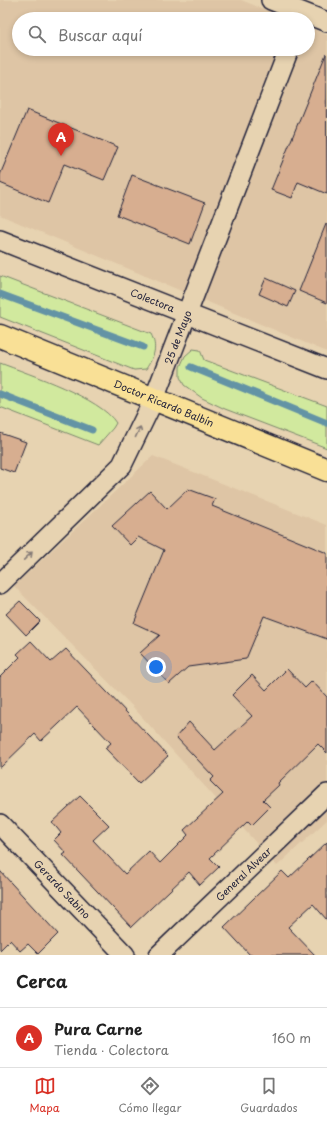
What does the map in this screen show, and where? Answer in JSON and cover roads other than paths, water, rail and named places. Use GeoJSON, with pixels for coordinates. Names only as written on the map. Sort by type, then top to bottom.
{"type":"FeatureCollection","features":[{"type":"Feature","properties":{"kind":"main road","name":"Doctor Ricardo Balbín"},"geometry":{"type":"LineString","coordinates":[[0,336],[327,470]]}},
{"type":"Feature","properties":{"kind":"street"},"geometry":{"type":"LineString","coordinates":[[291,8],[301,12]]}},
{"type":"Feature","properties":{"kind":"street"},"geometry":{"type":"LineString","coordinates":[[315,17],[327,22]]}},
{"type":"Feature","properties":{"kind":"street","name":"25 de Mayo"},"geometry":{"type":"LineString","coordinates":[[0,584],[122,465],[154,399],[286,56]]}},
{"type":"Feature","properties":{"kind":"street","name":"Colectora"},"geometry":{"type":"LineString","coordinates":[[0,240],[327,369]]}},
{"type":"Feature","properties":{"kind":"street","name":"General Alvear"},"geometry":{"type":"LineString","coordinates":[[159,955],[327,794]]}},
{"type":"Feature","properties":{"kind":"street","name":"Gerardo Sabino"},"geometry":{"type":"LineString","coordinates":[[0,824],[125,955]]}},
{"type":"Feature","properties":{"kind":"waterway"},"geometry":{"type":"LineString","coordinates":[[0,294],[143,347]]}},
{"type":"Feature","properties":{"kind":"waterway"},"geometry":{"type":"LineString","coordinates":[[191,367],[327,423]]}},
{"type":"Feature","properties":{"kind":"waterway"},"geometry":{"type":"LineString","coordinates":[[0,394],[92,430]]}},
{"type":"Feature","properties":{"kind":"place","name":"Pura Carne"},"geometry":{"type":"Point","coordinates":[61,156]}}]}
